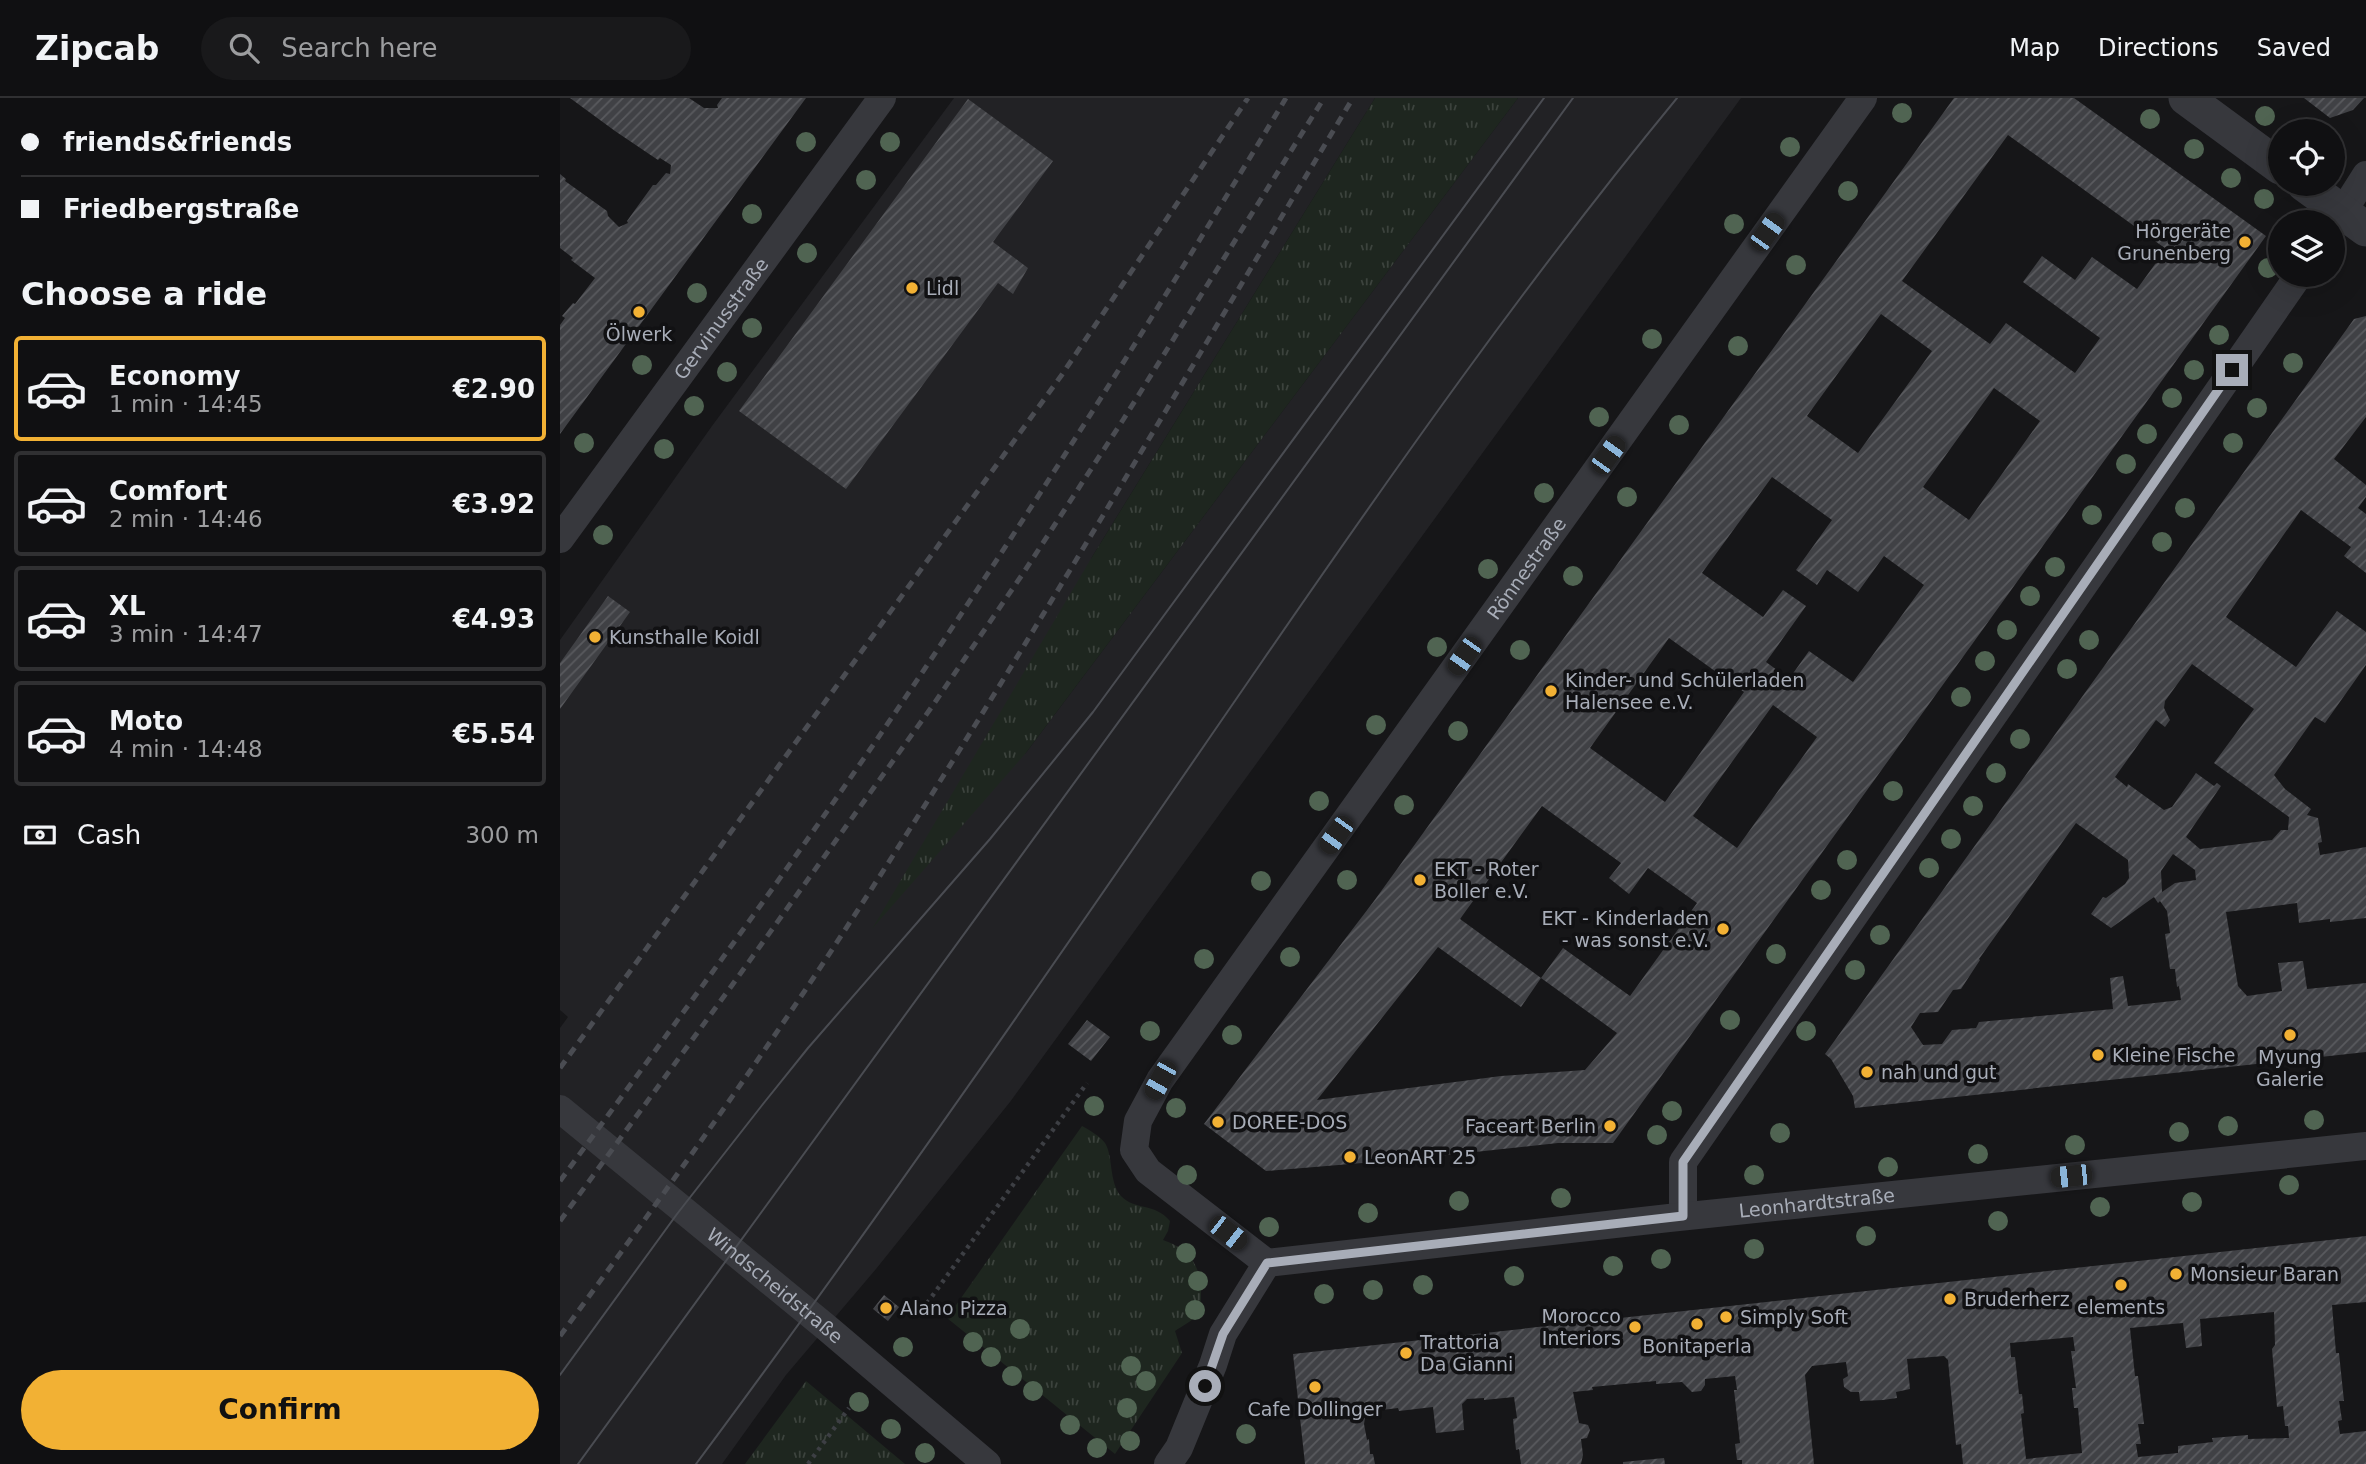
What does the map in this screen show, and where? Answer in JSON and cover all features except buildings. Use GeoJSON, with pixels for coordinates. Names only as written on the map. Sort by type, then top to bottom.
{"type":"FeatureCollection","features":[{"type":"Feature","properties":{"kind":"street","name":"Gervinusstraße"},"geometry":{"type":"LineString","coordinates":[[560,539],[883,98]]}},
{"type":"Feature","properties":{"kind":"street","name":"Rönnestraße"},"geometry":{"type":"LineString","coordinates":[[1267,1263],[1148,1171],[1134,1150],[1138,1121],[1160,1080],[1863,98]]}},
{"type":"Feature","properties":{"kind":"street"},"geometry":{"type":"LineString","coordinates":[[2186,98],[2268,158]]}},
{"type":"Feature","properties":{"kind":"street"},"geometry":{"type":"LineString","coordinates":[[2317,196],[2347,223],[2366,174]]}},
{"type":"Feature","properties":{"kind":"street"},"geometry":{"type":"LineString","coordinates":[[1683,1216],[1683,1162],[2291,287]]}},
{"type":"Feature","properties":{"kind":"street","name":"Windscheidstraße"},"geometry":{"type":"LineString","coordinates":[[560,1109],[827,1328],[987,1464]]}},
{"type":"Feature","properties":{"kind":"street","name":"Leonhardtstraße"},"geometry":{"type":"LineString","coordinates":[[1267,1263],[1683,1216],[2366,1146]]}},
{"type":"Feature","properties":{"kind":"street"},"geometry":{"type":"LineString","coordinates":[[1168,1464],[1179,1448],[1223,1334],[1267,1263]]}},
{"type":"Feature","properties":{"kind":"path"},"geometry":{"type":"LineString","coordinates":[[917,1317],[1087,1083]]}},
{"type":"Feature","properties":{"kind":"path"},"geometry":{"type":"LineString","coordinates":[[808,1464],[849,1408]]}},
{"type":"Feature","properties":{"kind":"shaded area"},"geometry":{"type":"Polygon","coordinates":[[[954,98],[1375,98],[1092,557],[1025,754],[1518,98],[1741,98],[1010,1102],[876,1269],[786,1375],[722,1464],[560,1464],[560,1028],[568,1017],[560,1010],[560,640],[712,426],[954,98]]]}},
{"type":"Feature","properties":{"kind":"green space"},"geometry":{"type":"Polygon","coordinates":[[[1375,98],[1518,98],[1025,754],[872,929],[1092,557],[1375,98]]]}},
{"type":"Feature","properties":{"kind":"green space"},"geometry":{"type":"Polygon","coordinates":[[[1082,1126],[1105,1143],[1115,1184],[1121,1196],[1132,1204],[1158,1211],[1170,1221],[1163,1240],[1180,1248],[1192,1259],[1201,1283],[1198,1312],[1193,1319],[1175,1331],[1182,1353],[1115,1454],[947,1318],[1082,1126]]]}},
{"type":"Feature","properties":{"kind":"green space"},"geometry":{"type":"Polygon","coordinates":[[[806,1381],[905,1464],[745,1464],[806,1381]]]}},
{"type":"Feature","properties":{"kind":"tram line"},"geometry":{"type":"LineString","coordinates":[[560,1375],[677,1214],[808,1048],[990,839],[1093,712],[1544,98]]}},
{"type":"Feature","properties":{"kind":"tram line"},"geometry":{"type":"LineString","coordinates":[[578,1464],[1573,98]]}},
{"type":"Feature","properties":{"kind":"tram line"},"geometry":{"type":"LineString","coordinates":[[696,1464],[841,1266],[982,1066],[1412,447],[1515,305],[1677,98]]}},
{"type":"Feature","properties":{"kind":"railway"},"geometry":{"type":"LineString","coordinates":[[560,1068],[1061,376],[1248,98]]}},
{"type":"Feature","properties":{"kind":"railway"},"geometry":{"type":"LineString","coordinates":[[560,1181],[777,883],[903,701],[1098,402],[1286,98]]}},
{"type":"Feature","properties":{"kind":"railway"},"geometry":{"type":"LineString","coordinates":[[560,1221],[931,708],[1024,572],[1123,420],[1324,98]]}},
{"type":"Feature","properties":{"kind":"railway"},"geometry":{"type":"LineString","coordinates":[[560,1336],[754,1066],[886,866],[1089,539],[1353,98]]}},
{"type":"Feature","properties":{"kind":"place","name":"Hörgeräte Grunenberg"},"geometry":{"type":"Point","coordinates":[2245,242]}},
{"type":"Feature","properties":{"kind":"place","name":"Lidl"},"geometry":{"type":"Point","coordinates":[912,288]}},
{"type":"Feature","properties":{"kind":"place","name":"Ölwerk"},"geometry":{"type":"Point","coordinates":[639,312]}},
{"type":"Feature","properties":{"kind":"place","name":"Kunsthalle Koidl"},"geometry":{"type":"Point","coordinates":[595,637]}},
{"type":"Feature","properties":{"kind":"place","name":"Kinder- und Schülerladen Halensee e.V."},"geometry":{"type":"Point","coordinates":[1551,691]}},
{"type":"Feature","properties":{"kind":"place","name":"EKT - Roter Boller e.V."},"geometry":{"type":"Point","coordinates":[1420,880]}},
{"type":"Feature","properties":{"kind":"place","name":"EKT - Kinderladen - was sonst e.V."},"geometry":{"type":"Point","coordinates":[1723,929]}},
{"type":"Feature","properties":{"kind":"place","name":"Myung Galerie"},"geometry":{"type":"Point","coordinates":[2290,1035]}},
{"type":"Feature","properties":{"kind":"place","name":"Kleine Fische"},"geometry":{"type":"Point","coordinates":[2098,1055]}},
{"type":"Feature","properties":{"kind":"place","name":"nah und gut"},"geometry":{"type":"Point","coordinates":[1867,1072]}},
{"type":"Feature","properties":{"kind":"place","name":"DOREE-DOS"},"geometry":{"type":"Point","coordinates":[1218,1122]}},
{"type":"Feature","properties":{"kind":"place","name":"Faceart Berlin"},"geometry":{"type":"Point","coordinates":[1610,1126]}},
{"type":"Feature","properties":{"kind":"place","name":"LeonART 25"},"geometry":{"type":"Point","coordinates":[1350,1157]}},
{"type":"Feature","properties":{"kind":"place","name":"Monsieur Baran"},"geometry":{"type":"Point","coordinates":[2176,1274]}},
{"type":"Feature","properties":{"kind":"place","name":"elements"},"geometry":{"type":"Point","coordinates":[2121,1285]}},
{"type":"Feature","properties":{"kind":"place","name":"Bruderherz"},"geometry":{"type":"Point","coordinates":[1950,1299]}},
{"type":"Feature","properties":{"kind":"place","name":"Alano Pizza"},"geometry":{"type":"Point","coordinates":[886,1308]}},
{"type":"Feature","properties":{"kind":"place","name":"Simply Soft"},"geometry":{"type":"Point","coordinates":[1726,1317]}},
{"type":"Feature","properties":{"kind":"place","name":"Bonitaperla"},"geometry":{"type":"Point","coordinates":[1697,1324]}},
{"type":"Feature","properties":{"kind":"place","name":"Morocco Interiors"},"geometry":{"type":"Point","coordinates":[1635,1327]}},
{"type":"Feature","properties":{"kind":"place","name":"Trattoria Da Gianni"},"geometry":{"type":"Point","coordinates":[1406,1353]}},
{"type":"Feature","properties":{"kind":"place","name":"Cafe Dollinger"},"geometry":{"type":"Point","coordinates":[1315,1387]}},
{"type":"Feature","properties":{"kind":"route"},"geometry":{"type":"LineString","coordinates":[[1205,1386],[1223,1334],[1267,1263],[1683,1216],[1683,1162],[2232,370]]}}]}
